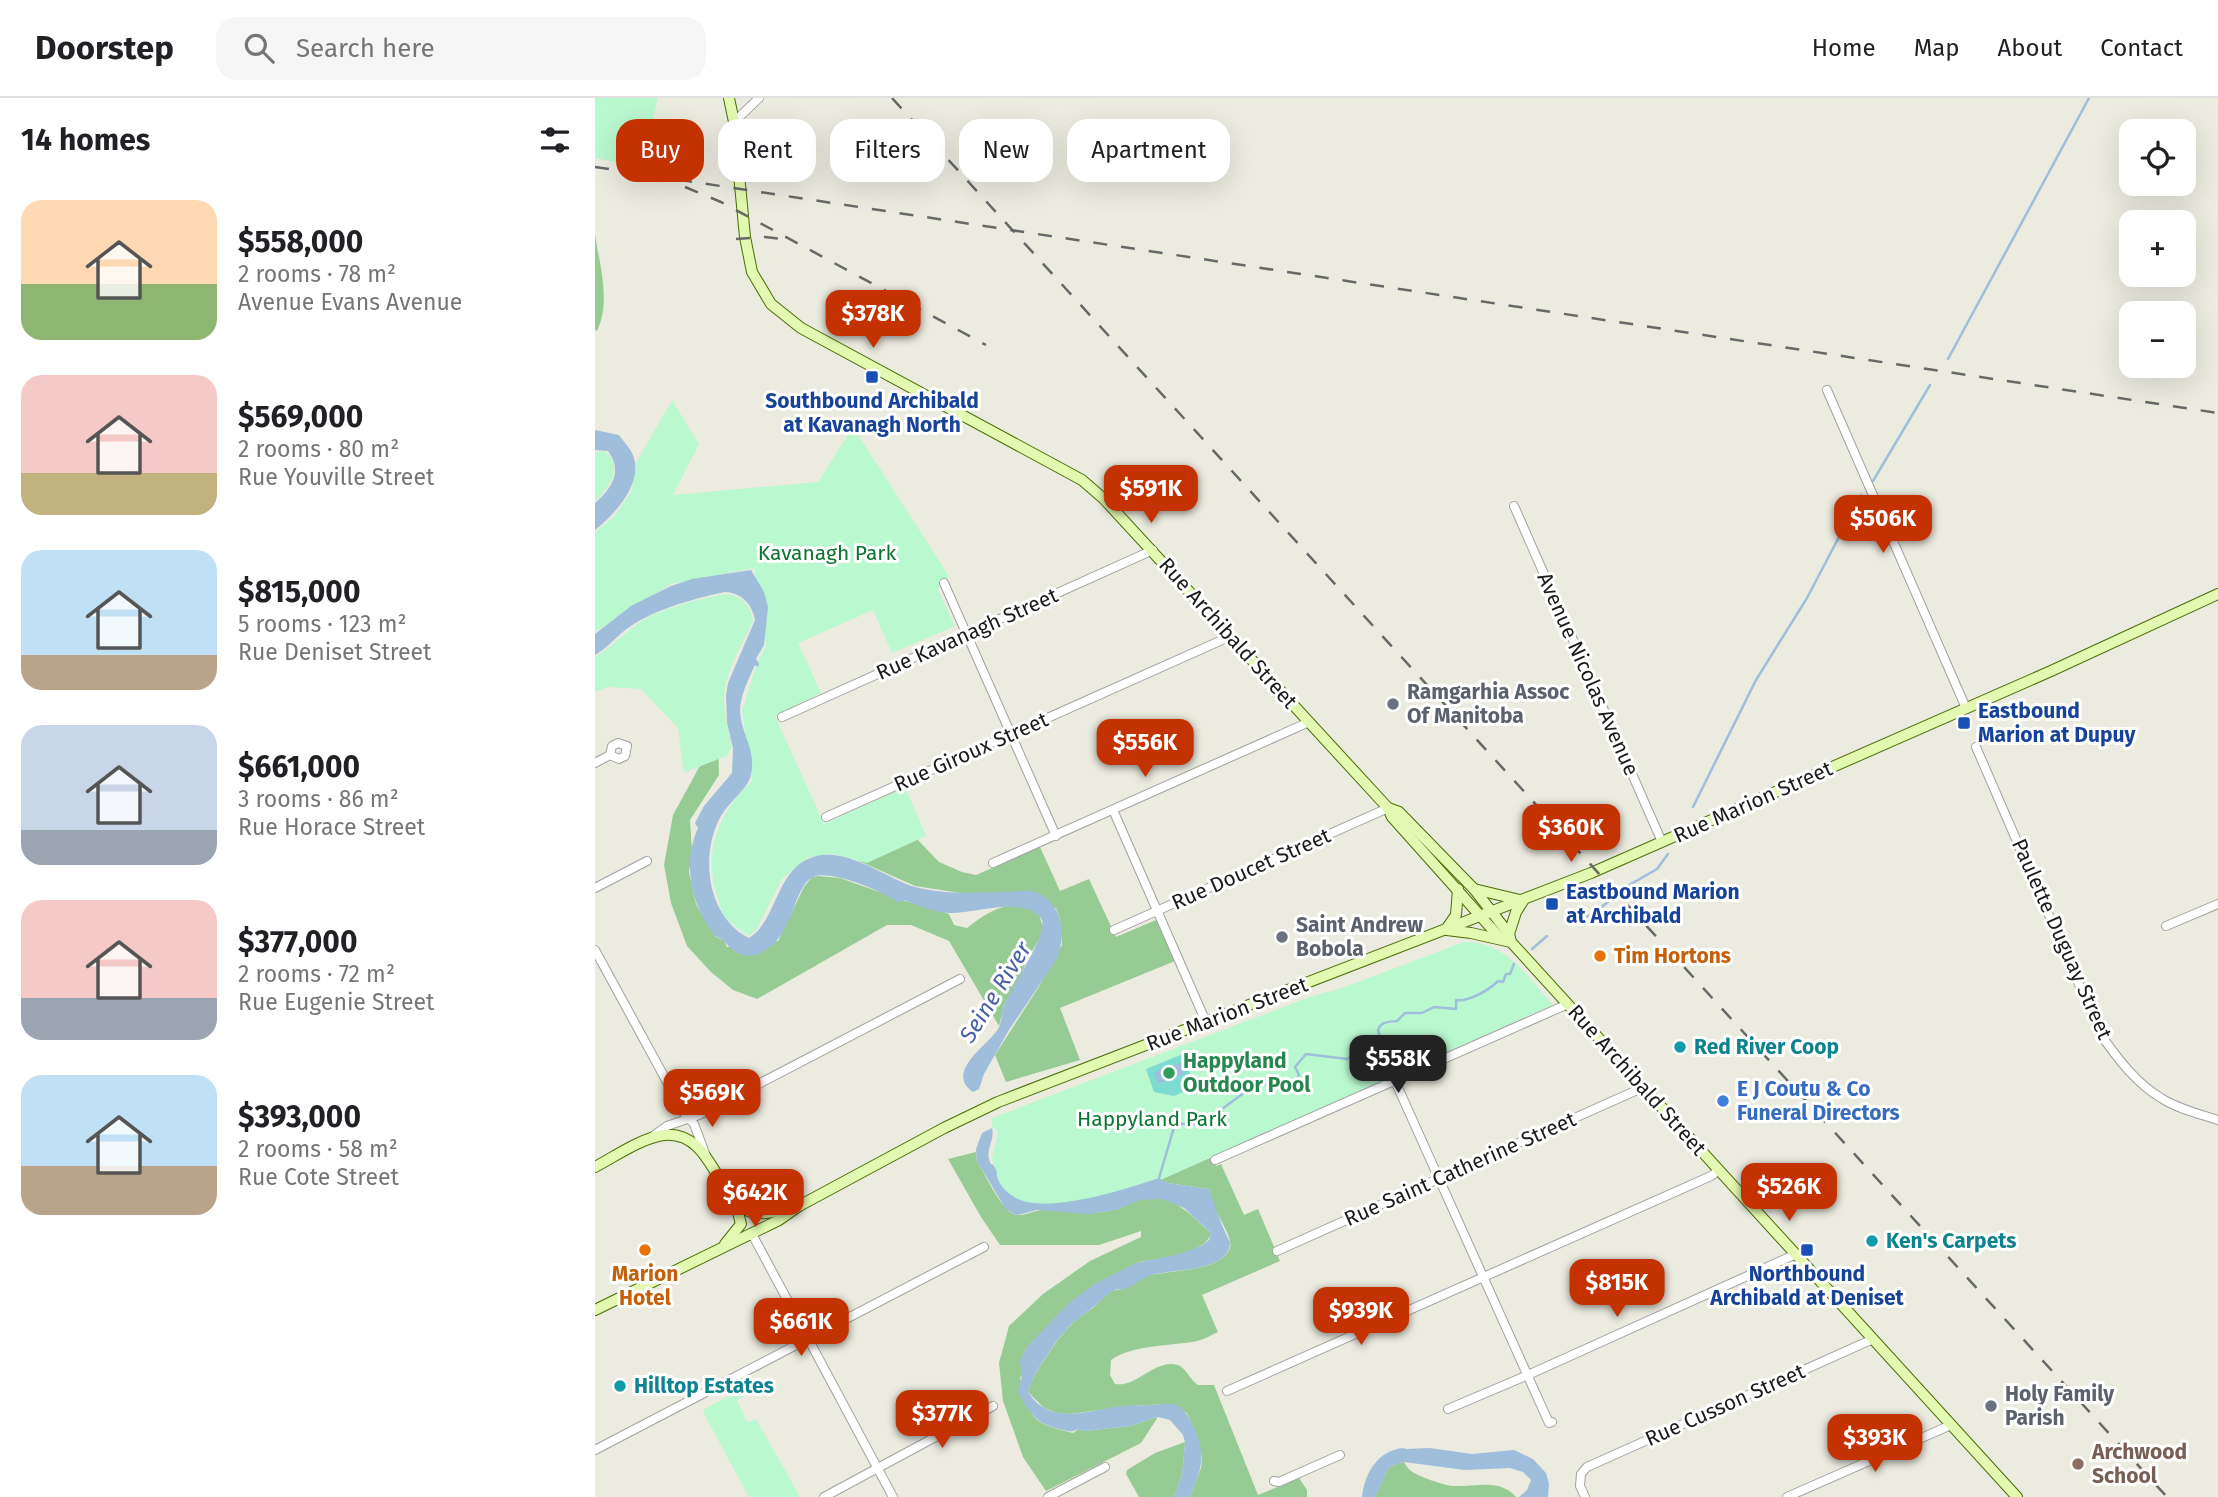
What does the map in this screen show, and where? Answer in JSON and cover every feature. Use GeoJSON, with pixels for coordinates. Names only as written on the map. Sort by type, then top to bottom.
{"type":"FeatureCollection","features":[{"type":"Feature","properties":{"kind":"main road","name":"Rue Archibald Street"},"geometry":{"type":"LineString","coordinates":[[729,98],[733,119]]}},
{"type":"Feature","properties":{"kind":"main road","name":"Rue Archibald Street"},"geometry":{"type":"LineString","coordinates":[[740,182],[748,258],[757,283],[779,312],[828,344],[1082,480],[1115,508],[1388,808],[1392,817],[1458,889],[1487,914],[2017,1497]]}},
{"type":"Feature","properties":{"kind":"main road","name":"Rue Marion Street"},"geometry":{"type":"LineString","coordinates":[[595,1310],[752,1234],[944,1128],[998,1102],[1523,901],[1966,708],[2218,594]]}},
{"type":"Feature","properties":{"kind":"main road","name":"Rue Archibald Street"},"geometry":{"type":"LineString","coordinates":[[1388,808],[1401,814],[1473,889],[1487,914]]}},
{"type":"Feature","properties":{"kind":"main road"},"geometry":{"type":"LineString","coordinates":[[1445,930],[1455,919],[1458,889]]}},
{"type":"Feature","properties":{"kind":"main road"},"geometry":{"type":"LineString","coordinates":[[1445,930],[1510,941],[1516,912],[1523,901],[1473,889]]}},
{"type":"Feature","properties":{"kind":"main road"},"geometry":{"type":"LineString","coordinates":[[595,1167],[648,1139],[664,1135],[677,1135],[693,1143],[707,1158],[735,1201],[741,1224],[723,1246]]}},
{"type":"Feature","properties":{"kind":"main road"},"geometry":{"type":"LineString","coordinates":[[735,1201],[753,1213],[770,1213],[799,1206]]}},
{"type":"Feature","properties":{"kind":"street"},"geometry":{"type":"LineString","coordinates":[[737,119],[759,98]]}},
{"type":"Feature","properties":{"kind":"street"},"geometry":{"type":"LineString","coordinates":[[1827,390],[1966,708]]}},
{"type":"Feature","properties":{"kind":"street","name":"Avenue Nicolas Avenue"},"geometry":{"type":"LineString","coordinates":[[1514,506],[1662,842]]}},
{"type":"Feature","properties":{"kind":"street","name":"Rue Kavanagh Street"},"geometry":{"type":"LineString","coordinates":[[782,717],[1153,550]]}},
{"type":"Feature","properties":{"kind":"street"},"geometry":{"type":"LineString","coordinates":[[944,583],[1056,836]]}},
{"type":"Feature","properties":{"kind":"street","name":"Rue Giroux Street"},"geometry":{"type":"LineString","coordinates":[[826,817],[1231,636]]}},
{"type":"Feature","properties":{"kind":"street"},"geometry":{"type":"LineString","coordinates":[[993,863],[1309,722]]}},
{"type":"Feature","properties":{"kind":"street","name":"Paulette Duguay Street"},"geometry":{"type":"LineString","coordinates":[[1976,747],[2101,1035],[2140,1083],[2163,1100],[2218,1120]]}},
{"type":"Feature","properties":{"kind":"street"},"geometry":{"type":"LineString","coordinates":[[595,763],[610,755]]}},
{"type":"Feature","properties":{"kind":"street","name":"Rue Doucet Street"},"geometry":{"type":"LineString","coordinates":[[1114,930],[1388,808]]}},
{"type":"Feature","properties":{"kind":"street"},"geometry":{"type":"LineString","coordinates":[[1112,810],[1206,1022]]}},
{"type":"Feature","properties":{"kind":"street"},"geometry":{"type":"LineString","coordinates":[[595,888],[646,861]]}},
{"type":"Feature","properties":{"kind":"street"},"geometry":{"type":"LineString","coordinates":[[2166,926],[2218,904]]}},
{"type":"Feature","properties":{"kind":"street"},"geometry":{"type":"LineString","coordinates":[[595,950],[688,1119],[694,1124],[707,1158]]}},
{"type":"Feature","properties":{"kind":"street"},"geometry":{"type":"LineString","coordinates":[[648,1139],[667,1126],[699,1115],[960,979]]}},
{"type":"Feature","properties":{"kind":"street"},"geometry":{"type":"LineString","coordinates":[[1215,1160],[1568,1004]]}},
{"type":"Feature","properties":{"kind":"street"},"geometry":{"type":"LineString","coordinates":[[1395,1081],[1549,1423],[1552,1422]]}},
{"type":"Feature","properties":{"kind":"street","name":"Rue Saint Catherine Street"},"geometry":{"type":"LineString","coordinates":[[1277,1251],[1644,1087]]}},
{"type":"Feature","properties":{"kind":"street"},"geometry":{"type":"LineString","coordinates":[[1227,1391],[1719,1170]]}},
{"type":"Feature","properties":{"kind":"street"},"geometry":{"type":"LineString","coordinates":[[752,1234],[893,1497]]}},
{"type":"Feature","properties":{"kind":"street"},"geometry":{"type":"LineString","coordinates":[[595,1450],[984,1247]]}},
{"type":"Feature","properties":{"kind":"street"},"geometry":{"type":"LineString","coordinates":[[1448,1409],[1528,1376],[1796,1254]]}},
{"type":"Feature","properties":{"kind":"street","name":"Rue Cusson Street"},"geometry":{"type":"LineString","coordinates":[[1585,1497],[1580,1486],[1581,1474],[1587,1467],[1873,1339]]}},
{"type":"Feature","properties":{"kind":"street"},"geometry":{"type":"LineString","coordinates":[[824,1497],[993,1406]]}},
{"type":"Feature","properties":{"kind":"street"},"geometry":{"type":"LineString","coordinates":[[1787,1497],[1951,1425]]}},
{"type":"Feature","properties":{"kind":"street"},"geometry":{"type":"LineString","coordinates":[[1274,1481],[1279,1482],[1340,1455]]}},
{"type":"Feature","properties":{"kind":"street"},"geometry":{"type":"LineString","coordinates":[[1048,1497],[1105,1467]]}},
{"type":"Feature","properties":{"kind":"green space"},"geometry":{"type":"Polygon","coordinates":[[[595,98],[658,98],[653,119],[616,119],[616,162],[595,158],[595,98]]]}},
{"type":"Feature","properties":{"kind":"green space"},"geometry":{"type":"Polygon","coordinates":[[[595,235],[604,296],[597,331],[595,330],[595,235]]]}},
{"type":"Feature","properties":{"kind":"green space","name":"Kavanagh Park"},"geometry":{"type":"Polygon","coordinates":[[[672,400],[699,444],[673,495],[818,482],[853,427],[949,576],[938,590],[955,626],[892,653],[873,610],[798,643],[821,693],[775,716],[824,824],[905,787],[926,836],[867,863],[834,854],[809,857],[782,879],[756,930],[749,936],[732,924],[723,913],[713,882],[712,866],[716,835],[722,820],[740,793],[752,781],[742,711],[757,663],[766,646],[754,568],[671,584],[595,632],[595,532],[614,517],[631,492],[637,461],[672,400]]]}},
{"type":"Feature","properties":{"kind":"green space"},"geometry":{"type":"Polygon","coordinates":[[[604,451],[613,463],[613,476],[595,501],[595,453],[604,451]]]}},
{"type":"Feature","properties":{"kind":"green space"},"geometry":{"type":"Polygon","coordinates":[[[726,594],[736,596],[744,602],[753,621],[733,662],[725,688],[725,711],[732,748],[726,756],[686,772],[683,769],[678,728],[641,689],[608,687],[595,692],[595,657],[647,618],[685,603],[726,594]]]}},
{"type":"Feature","properties":{"kind":"green space"},"geometry":{"type":"Polygon","coordinates":[[[724,656],[718,743],[719,775],[690,820],[692,851],[689,872],[696,904],[716,937],[724,940],[727,947],[778,941],[804,887],[812,877],[819,876],[840,878],[949,914],[954,925],[967,928],[1001,908],[1019,906],[1029,909],[1039,915],[1044,930],[1004,1005],[999,1026],[949,941],[911,925],[887,925],[757,999],[733,990],[711,972],[687,946],[671,903],[664,865],[673,815],[702,762],[679,705],[595,667],[724,656]]]}},
{"type":"Feature","properties":{"kind":"green space"},"geometry":{"type":"Polygon","coordinates":[[[914,836],[939,862],[976,875],[1040,847],[1060,891],[1089,879],[1116,937],[1156,920],[1175,961],[1060,1008],[1080,1060],[1006,1082],[995,1055],[1062,945],[1060,919],[1056,908],[915,886],[859,861],[872,844],[914,836]]]}},
{"type":"Feature","properties":{"kind":"green space","name":"Happyland Park"},"geometry":{"type":"Polygon","coordinates":[[[1464,942],[1479,943],[1504,954],[1525,972],[1553,1005],[1160,1180],[1095,1201],[1033,1205],[1004,1196],[992,1158],[998,1131],[992,1127],[992,1118],[1310,997],[1345,987],[1464,942]]]}},
{"type":"Feature","properties":{"kind":"green space"},"geometry":{"type":"Polygon","coordinates":[[[976,1152],[977,1161],[993,1190],[1013,1214],[1044,1210],[1096,1213],[1138,1200],[1161,1199],[1179,1206],[1211,1233],[1201,1246],[1169,1257],[1137,1263],[1087,1290],[1029,1345],[1022,1359],[1020,1378],[1027,1403],[1040,1422],[1073,1433],[1079,1429],[1084,1431],[1130,1426],[1158,1417],[1141,1443],[1046,1491],[1023,1457],[1003,1401],[999,1363],[1009,1326],[1043,1294],[1090,1261],[1141,1237],[1141,1231],[1099,1245],[1000,1245],[948,1159],[976,1152]]]}},
{"type":"Feature","properties":{"kind":"green space"},"geometry":{"type":"Polygon","coordinates":[[[1212,1157],[1216,1166],[1221,1164],[1244,1215],[1258,1209],[1280,1261],[1202,1295],[1218,1332],[1195,1341],[1129,1351],[1111,1360],[1110,1375],[1115,1384],[1123,1384],[1170,1364],[1181,1367],[1198,1385],[1214,1385],[1258,1495],[1299,1478],[1307,1490],[1307,1497],[1190,1497],[1202,1458],[1197,1436],[1187,1413],[1171,1404],[1057,1413],[1044,1408],[1028,1392],[1041,1364],[1061,1336],[1077,1319],[1114,1290],[1126,1288],[1150,1275],[1203,1267],[1224,1256],[1230,1244],[1209,1189],[1160,1180],[1212,1157]]]}},
{"type":"Feature","properties":{"kind":"green space"},"geometry":{"type":"Polygon","coordinates":[[[743,1389],[746,1394],[737,1400],[747,1423],[756,1419],[799,1495],[796,1497],[749,1497],[703,1412],[704,1409],[743,1389]]]}},
{"type":"Feature","properties":{"kind":"green space"},"geometry":{"type":"Polygon","coordinates":[[[1185,1442],[1182,1475],[1174,1497],[1139,1497],[1126,1474],[1127,1470],[1155,1453],[1185,1442]]]}},
{"type":"Feature","properties":{"kind":"green space"},"geometry":{"type":"Polygon","coordinates":[[[1404,1462],[1413,1472],[1439,1483],[1453,1486],[1495,1485],[1510,1491],[1516,1497],[1375,1497],[1389,1467],[1404,1462]]]}},
{"type":"Feature","properties":{"kind":"shaded area"},"geometry":{"type":"Polygon","coordinates":[[[595,430],[619,435],[632,452],[635,468],[634,479],[625,498],[595,530],[595,503],[611,485],[615,465],[608,451],[595,450],[595,430]]]}},
{"type":"Feature","properties":{"kind":"shaded area"},"geometry":{"type":"Polygon","coordinates":[[[751,570],[764,592],[768,607],[764,645],[756,659],[759,664],[758,667],[755,665],[740,705],[741,720],[751,751],[752,768],[748,783],[724,811],[714,832],[709,866],[716,900],[724,916],[749,938],[764,922],[794,869],[804,861],[832,855],[861,862],[902,882],[929,890],[959,893],[1033,891],[1043,896],[1056,910],[1060,919],[1062,938],[1057,959],[1009,1030],[984,1074],[979,1089],[973,1092],[965,1084],[963,1075],[972,1058],[999,1027],[1004,1006],[1039,938],[1042,920],[1035,913],[1025,908],[1013,907],[940,912],[904,900],[898,903],[857,883],[821,875],[806,883],[779,938],[758,954],[747,956],[737,953],[715,936],[700,911],[691,884],[690,870],[693,841],[698,828],[695,823],[704,806],[732,773],[733,748],[727,723],[726,695],[728,683],[755,620],[754,614],[749,604],[741,597],[725,592],[659,611],[624,631],[595,655],[595,634],[631,606],[671,586],[692,579],[751,570]]]}},
{"type":"Feature","properties":{"kind":"shaded area"},"geometry":{"type":"Polygon","coordinates":[[[1183,1054],[1195,1087],[1174,1096],[1154,1092],[1146,1069],[1183,1054]]]}},
{"type":"Feature","properties":{"kind":"shaded area","name":"Happyland Outdoor Pool"},"geometry":{"type":"Polygon","coordinates":[[[1180,1063],[1184,1074],[1158,1084],[1154,1072],[1180,1063]]]}},
{"type":"Feature","properties":{"kind":"shaded area"},"geometry":{"type":"Polygon","coordinates":[[[992,1128],[988,1155],[999,1182],[1016,1198],[1030,1202],[1066,1202],[1159,1178],[1167,1183],[1209,1189],[1230,1242],[1228,1252],[1211,1264],[1152,1275],[1108,1294],[1061,1335],[1041,1364],[1028,1392],[1047,1410],[1059,1413],[1084,1413],[1122,1406],[1173,1404],[1180,1407],[1190,1419],[1201,1448],[1199,1472],[1190,1497],[1174,1497],[1182,1475],[1185,1442],[1183,1435],[1170,1420],[1158,1417],[1130,1426],[1084,1431],[1068,1431],[1046,1425],[1031,1413],[1018,1392],[1022,1375],[1020,1361],[1027,1347],[1067,1305],[1094,1284],[1136,1263],[1179,1254],[1201,1246],[1209,1240],[1211,1233],[1184,1208],[1162,1199],[1140,1200],[1116,1210],[1089,1214],[1037,1210],[1013,1214],[1005,1208],[977,1161],[976,1149],[982,1133],[992,1128]]]}},
{"type":"Feature","properties":{"kind":"shaded area"},"geometry":{"type":"Polygon","coordinates":[[[1403,1448],[1430,1448],[1472,1454],[1514,1450],[1533,1459],[1546,1473],[1548,1497],[1519,1497],[1527,1490],[1531,1480],[1523,1472],[1510,1468],[1465,1470],[1404,1462],[1389,1467],[1375,1497],[1362,1497],[1369,1472],[1379,1458],[1403,1448]]]}},
{"type":"Feature","properties":{"kind":"waterway"},"geometry":{"type":"LineString","coordinates":[[1948,359],[2089,98]]}},
{"type":"Feature","properties":{"kind":"waterway"},"geometry":{"type":"LineString","coordinates":[[1873,481],[1930,385]]}},
{"type":"Feature","properties":{"kind":"waterway"},"geometry":{"type":"LineString","coordinates":[[1693,807],[1756,680],[1807,598],[1861,495]]}},
{"type":"Feature","properties":{"kind":"waterway"},"geometry":{"type":"LineString","coordinates":[[1624,888],[1657,869],[1668,854]]}},
{"type":"Feature","properties":{"kind":"waterway"},"geometry":{"type":"LineString","coordinates":[[1579,920],[1595,913],[1611,899]]}},
{"type":"Feature","properties":{"kind":"waterway"},"geometry":{"type":"LineString","coordinates":[[1532,949],[1547,936]]}},
{"type":"Feature","properties":{"kind":"waterway"},"geometry":{"type":"LineString","coordinates":[[1264,1085],[1274,1081],[1284,1087],[1295,1082],[1299,1075],[1295,1067],[1306,1054],[1347,1059],[1359,1052],[1368,1059],[1382,1045],[1378,1030],[1383,1023],[1397,1021],[1405,1013],[1422,1013],[1434,1007],[1456,1009],[1456,1000],[1473,997],[1498,981],[1503,982],[1514,964]]}},
{"type":"Feature","properties":{"kind":"waterway"},"geometry":{"type":"LineString","coordinates":[[1159,1178],[1175,1124],[1219,1123],[1224,1117],[1222,1109],[1245,1092]]}},
{"type":"Feature","properties":{"kind":"railway"},"geometry":{"type":"LineString","coordinates":[[892,98],[2167,1497]]}},
{"type":"Feature","properties":{"kind":"railway"},"geometry":{"type":"LineString","coordinates":[[595,167],[2218,413]]}},
{"type":"Feature","properties":{"kind":"railway"},"geometry":{"type":"LineString","coordinates":[[685,187],[721,202],[986,345]]}},
{"type":"Feature","properties":{"kind":"railway"},"geometry":{"type":"LineString","coordinates":[[736,239],[781,239]]}},
{"type":"Feature","properties":{"kind":"place","name":"Southbound Archibald at Kavanagh North"},"geometry":{"type":"Point","coordinates":[872,377]}},
{"type":"Feature","properties":{"kind":"place","name":"Ramgarhia Assoc Of Manitoba"},"geometry":{"type":"Point","coordinates":[1393,704]}},
{"type":"Feature","properties":{"kind":"place","name":"Eastbound Marion at Dupuy"},"geometry":{"type":"Point","coordinates":[1964,723]}},
{"type":"Feature","properties":{"kind":"place","name":"Eastbound Marion at Archibald"},"geometry":{"type":"Point","coordinates":[1552,904]}},
{"type":"Feature","properties":{"kind":"place","name":"Saint Andrew Bobola"},"geometry":{"type":"Point","coordinates":[1282,937]}},
{"type":"Feature","properties":{"kind":"place","name":"Tim Hortons"},"geometry":{"type":"Point","coordinates":[1600,956]}},
{"type":"Feature","properties":{"kind":"place","name":"Red River Coop"},"geometry":{"type":"Point","coordinates":[1680,1047]}},
{"type":"Feature","properties":{"kind":"place","name":"Happyland Outdoor Pool"},"geometry":{"type":"Point","coordinates":[1169,1073]}},
{"type":"Feature","properties":{"kind":"place","name":"E J Coutu & Co Funeral Directors"},"geometry":{"type":"Point","coordinates":[1723,1101]}},
{"type":"Feature","properties":{"kind":"place","name":"Ken's Carpets"},"geometry":{"type":"Point","coordinates":[1872,1241]}},
{"type":"Feature","properties":{"kind":"place","name":"Marion Hotel"},"geometry":{"type":"Point","coordinates":[645,1250]}},
{"type":"Feature","properties":{"kind":"place","name":"Northbound Archibald at Deniset"},"geometry":{"type":"Point","coordinates":[1807,1250]}},
{"type":"Feature","properties":{"kind":"place","name":"Hilltop Estates"},"geometry":{"type":"Point","coordinates":[620,1386]}},
{"type":"Feature","properties":{"kind":"place","name":"Holy Family Parish"},"geometry":{"type":"Point","coordinates":[1991,1406]}},
{"type":"Feature","properties":{"kind":"place","name":"Archwood School"},"geometry":{"type":"Point","coordinates":[2078,1464]}},
{"type":"Feature","properties":{"kind":"water label","name":"Seine River"},"geometry":{"type":"Point","coordinates":[995,992]}}]}
